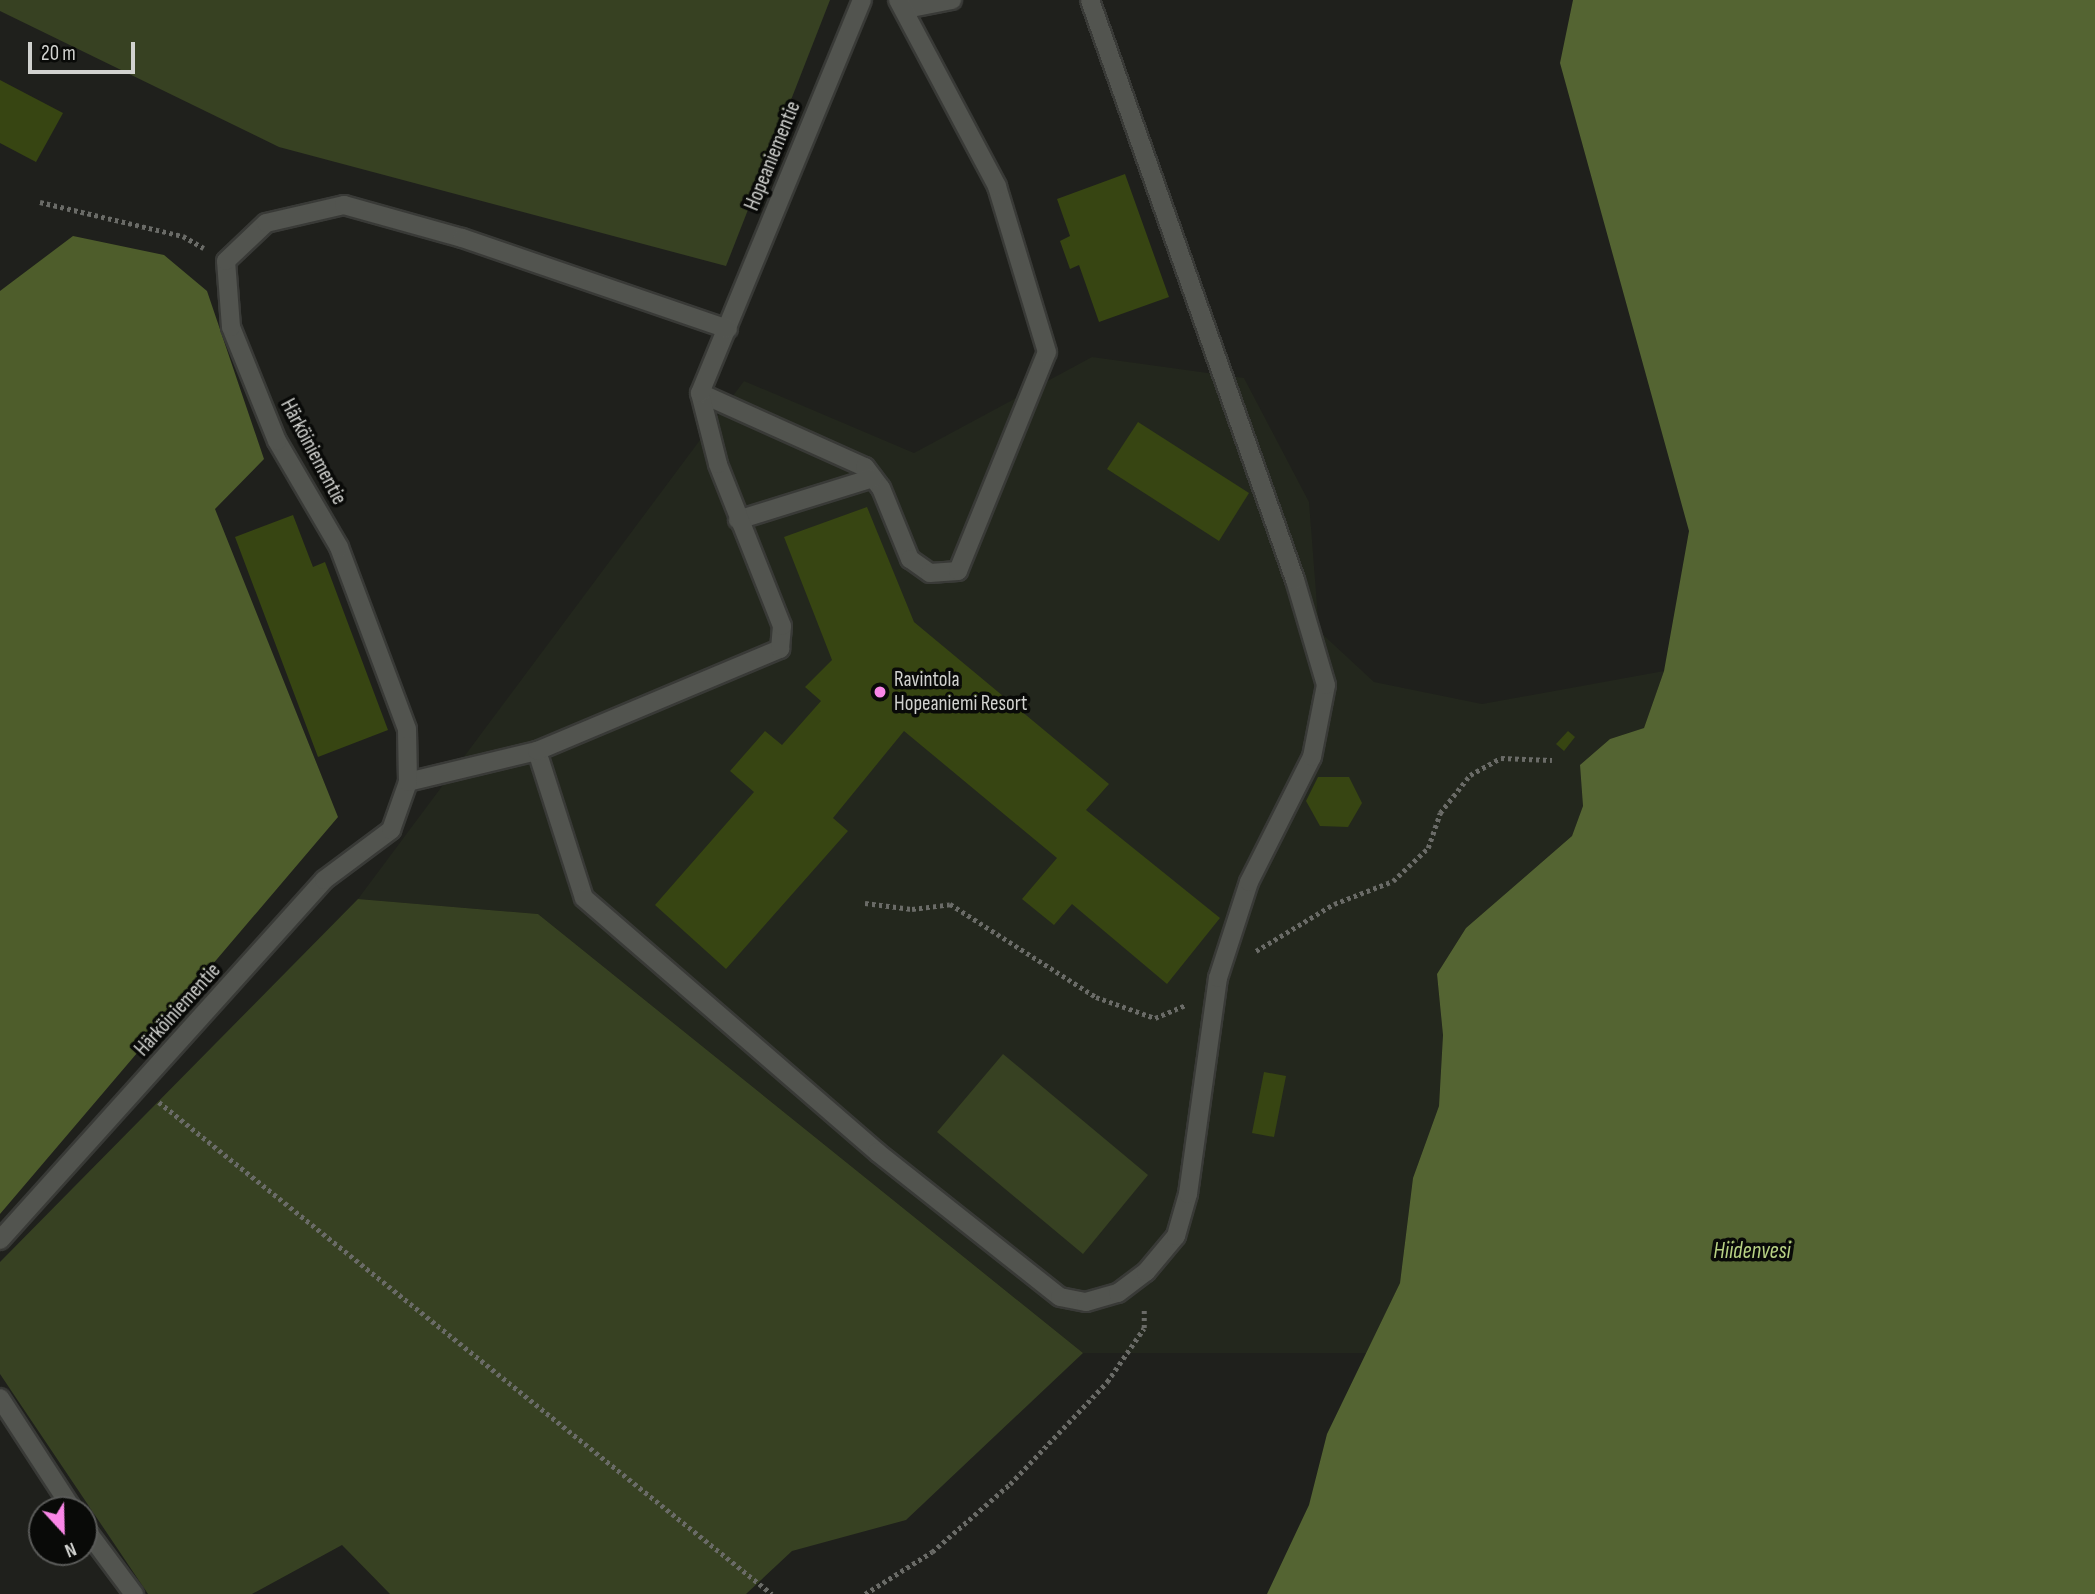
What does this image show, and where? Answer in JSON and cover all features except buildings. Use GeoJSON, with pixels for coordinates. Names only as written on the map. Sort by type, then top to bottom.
{"type":"FeatureCollection","features":[{"type":"Feature","properties":{"kind":"street","name":"Hopeaniementie"},"geometry":{"type":"LineString","coordinates":[[700,393],[862,0]]}},
{"type":"Feature","properties":{"kind":"street"},"geometry":{"type":"LineString","coordinates":[[700,393],[792,430],[865,467],[873,478],[910,559],[930,573],[958,571],[1047,352],[997,186],[902,5],[952,0]]}},
{"type":"Feature","properties":{"kind":"street"},"geometry":{"type":"LineString","coordinates":[[537,751],[584,898],[877,1152],[1060,1297],[1087,1301],[1118,1293],[1176,1236],[1188,1194],[1218,978],[1249,882],[1312,757],[1326,685],[1295,580],[1090,0]]}},
{"type":"Feature","properties":{"kind":"street"},"geometry":{"type":"LineString","coordinates":[[226,261],[266,223],[344,205],[487,246],[728,329]]}},
{"type":"Feature","properties":{"kind":"street","name":"Härköiniementie"},"geometry":{"type":"LineString","coordinates":[[0,1240],[324,880],[391,830],[408,782],[407,729],[339,547],[277,441],[231,327],[226,261]]}},
{"type":"Feature","properties":{"kind":"street"},"geometry":{"type":"LineString","coordinates":[[408,782],[537,751],[780,649],[782,626],[718,464],[700,393]]}},
{"type":"Feature","properties":{"kind":"street"},"geometry":{"type":"LineString","coordinates":[[738,520],[873,478]]}},
{"type":"Feature","properties":{"kind":"street"},"geometry":{"type":"LineString","coordinates":[[0,1398],[64,1496]]}},
{"type":"Feature","properties":{"kind":"street"},"geometry":{"type":"LineString","coordinates":[[98,1546],[134,1594]]}},
{"type":"Feature","properties":{"kind":"path"},"geometry":{"type":"LineString","coordinates":[[40,202],[183,236],[226,261]]}},
{"type":"Feature","properties":{"kind":"path"},"geometry":{"type":"LineString","coordinates":[[140,1087],[772,1594]]}},
{"type":"Feature","properties":{"kind":"path"},"geometry":{"type":"LineString","coordinates":[[865,1594],[951,1535],[1010,1484],[1107,1382],[1144,1328],[1144,1301],[1134,1280]]}},
{"type":"Feature","properties":{"kind":"shaded area"},"geometry":{"type":"Polygon","coordinates":[[[0,0],[830,0],[726,266],[279,147],[0,11],[0,0]]]}},
{"type":"Feature","properties":{"kind":"shaded area"},"geometry":{"type":"Polygon","coordinates":[[[73,236],[164,255],[207,291],[264,459],[215,509],[338,817],[0,1214],[0,291],[73,236]]]}},
{"type":"Feature","properties":{"kind":"shaded area"},"geometry":{"type":"Polygon","coordinates":[[[1092,357],[1244,378],[1309,502],[1319,631],[1374,682],[1482,704],[1664,671],[1644,728],[1610,739],[1580,765],[1583,806],[1572,836],[1466,928],[1437,974],[1443,1035],[1439,1106],[1413,1178],[1400,1283],[1367,1353],[1083,1353],[538,914],[358,899],[744,381],[914,453],[1092,357]]]}},
{"type":"Feature","properties":{"kind":"shaded area"},"geometry":{"type":"Polygon","coordinates":[[[358,899],[538,914],[1083,1353],[906,1520],[792,1551],[746,1594],[390,1594],[342,1545],[252,1594],[148,1594],[98,1520],[98,1496],[82,1496],[0,1374],[0,1262],[358,899]]]}},
{"type":"Feature","properties":{"kind":"shaded area"},"geometry":{"type":"Polygon","coordinates":[[[1003,1054],[1148,1175],[1083,1254],[937,1132],[1003,1054]]]}},
{"type":"Feature","properties":{"kind":"water","name":"Hiidenvesi"},"geometry":{"type":"Polygon","coordinates":[[[1573,0],[2095,0],[2095,1594],[1267,1594],[1309,1505],[1327,1434],[1400,1283],[1413,1178],[1439,1106],[1443,1035],[1437,974],[1466,928],[1572,836],[1583,806],[1580,765],[1610,739],[1644,728],[1664,671],[1689,531],[1560,63],[1573,0]]]}},
{"type":"Feature","properties":{"kind":"place","name":"Ravintola Hopeaniemi Resort"},"geometry":{"type":"Point","coordinates":[880,692]}}]}
